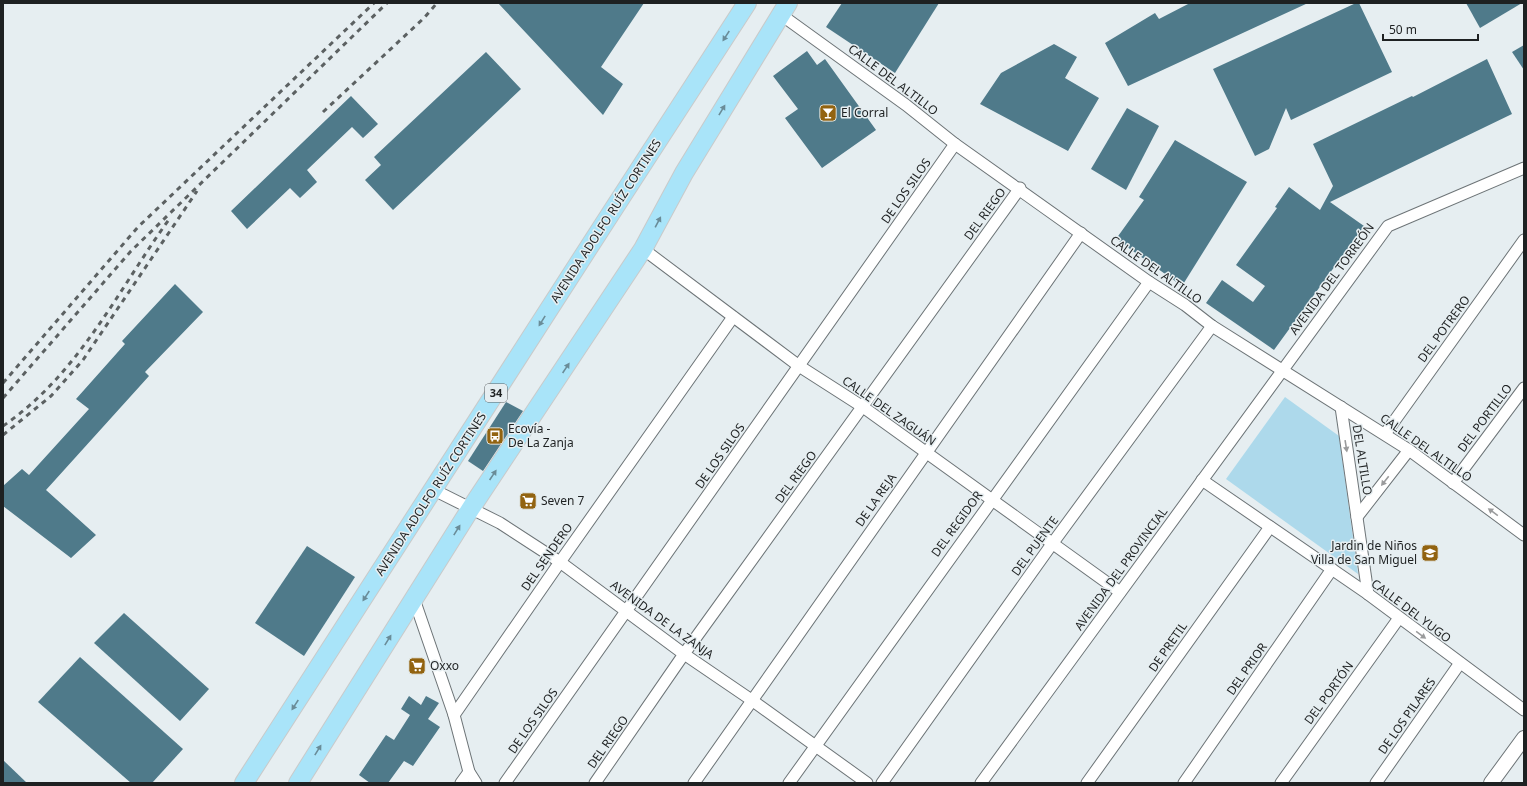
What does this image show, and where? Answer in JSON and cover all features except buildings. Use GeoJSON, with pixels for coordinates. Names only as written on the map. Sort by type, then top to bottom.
{"type":"FeatureCollection","features":[{"type":"Feature","properties":{"kind":"main road","name":"AVENIDA ADOLFO RUÍZ CORTINES"},"geometry":{"type":"LineString","coordinates":[[244,783],[747,3]]}},
{"type":"Feature","properties":{"kind":"main road"},"geometry":{"type":"LineString","coordinates":[[298,783],[471,508],[643,249],[684,173],[786,7]]}},
{"type":"Feature","properties":{"kind":"street","name":"CALLE DEL ALTILLO"},"geometry":{"type":"LineString","coordinates":[[786,7],[955,144],[1020,188],[1149,282],[1186,305],[1212,326],[1409,450],[1524,535]]}},
{"type":"Feature","properties":{"kind":"street","name":"DE LOS SILOS"},"geometry":{"type":"LineString","coordinates":[[505,783],[955,144]]}},
{"type":"Feature","properties":{"kind":"street","name":"AVENIDA DEL TORREÓN"},"geometry":{"type":"LineString","coordinates":[[1281,370],[1388,226],[1524,168]]}},
{"type":"Feature","properties":{"kind":"street","name":"DEL RIEGO"},"geometry":{"type":"LineString","coordinates":[[595,783],[684,654],[1020,188]]}},
{"type":"Feature","properties":{"kind":"street","name":"DE LA REJA"},"geometry":{"type":"LineString","coordinates":[[694,783],[1081,232]]}},
{"type":"Feature","properties":{"kind":"street","name":"DEL POTRERO"},"geometry":{"type":"LineString","coordinates":[[1385,434],[1524,240]]}},
{"type":"Feature","properties":{"kind":"street","name":"CALLE DEL ZAGUÁN"},"geometry":{"type":"LineString","coordinates":[[643,249],[799,366],[863,407],[1120,592]]}},
{"type":"Feature","properties":{"kind":"street","name":"DEL REGIDOR"},"geometry":{"type":"LineString","coordinates":[[789,783],[991,499],[1149,282]]}},
{"type":"Feature","properties":{"kind":"street","name":"DEL SENDERO"},"geometry":{"type":"LineString","coordinates":[[454,715],[733,317]]}},
{"type":"Feature","properties":{"kind":"street","name":"DEL PUENTE"},"geometry":{"type":"LineString","coordinates":[[882,783],[1052,544],[1212,326]]}},
{"type":"Feature","properties":{"kind":"street","name":"AVENIDA DEL PROVINCIAL"},"geometry":{"type":"LineString","coordinates":[[981,783],[1281,370]]}},
{"type":"Feature","properties":{"kind":"street","name":"DEL PORTILLO"},"geometry":{"type":"LineString","coordinates":[[1453,483],[1524,388]]}},
{"type":"Feature","properties":{"kind":"street","name":"DEL ALTILLO"},"geometry":{"type":"LineString","coordinates":[[1341,407],[1368,594]]}},
{"type":"Feature","properties":{"kind":"street","name":"DEL ALTILLO"},"geometry":{"type":"LineString","coordinates":[[1357,517],[1409,450]]}},
{"type":"Feature","properties":{"kind":"street","name":"CALLE DEL YUGO"},"geometry":{"type":"LineString","coordinates":[[1202,480],[1368,594],[1524,710]]}},
{"type":"Feature","properties":{"kind":"street","name":"AVENIDA DE LA ZANJA"},"geometry":{"type":"LineString","coordinates":[[434,490],[500,523],[560,562],[684,654],[753,701],[867,783]]}},
{"type":"Feature","properties":{"kind":"street","name":"DE PRETIL"},"geometry":{"type":"LineString","coordinates":[[1087,783],[1270,527]]}},
{"type":"Feature","properties":{"kind":"street","name":"DEL PRIOR"},"geometry":{"type":"LineString","coordinates":[[1184,783],[1332,569]]}},
{"type":"Feature","properties":{"kind":"street"},"geometry":{"type":"LineString","coordinates":[[414,599],[454,715],[469,772],[476,783]]}},
{"type":"Feature","properties":{"kind":"street","name":"DEL PORTÓN"},"geometry":{"type":"LineString","coordinates":[[1281,783],[1399,618]]}},
{"type":"Feature","properties":{"kind":"street","name":"DE LOS PILARES"},"geometry":{"type":"LineString","coordinates":[[1376,783],[1460,663]]}},
{"type":"Feature","properties":{"kind":"street"},"geometry":{"type":"LineString","coordinates":[[1491,783],[1524,738]]}},
{"type":"Feature","properties":{"kind":"street"},"geometry":{"type":"LineString","coordinates":[[461,783],[469,772]]}},
{"type":"Feature","properties":{"kind":"shaded area"},"geometry":{"type":"Polygon","coordinates":[[[1285,397],[1339,436],[1358,574],[1226,479],[1285,397]]]}},
{"type":"Feature","properties":{"kind":"railway"},"geometry":{"type":"LineString","coordinates":[[3,383],[138,227],[374,3]]}},
{"type":"Feature","properties":{"kind":"railway"},"geometry":{"type":"LineString","coordinates":[[3,398],[131,251],[387,3]]}},
{"type":"Feature","properties":{"kind":"railway"},"geometry":{"type":"LineString","coordinates":[[323,112],[424,18],[437,3]]}},
{"type":"Feature","properties":{"kind":"railway"},"geometry":{"type":"LineString","coordinates":[[3,435],[51,396],[83,360],[197,191]]}},
{"type":"Feature","properties":{"kind":"railway"},"geometry":{"type":"LineString","coordinates":[[3,426],[30,405],[54,382],[76,356],[96,330],[170,218]]}},
{"type":"Feature","properties":{"kind":"place","name":"El Corral"},"geometry":{"type":"Point","coordinates":[828,113]}},
{"type":"Feature","properties":{"kind":"place","name":"Ecovía - De La Zanja"},"geometry":{"type":"Point","coordinates":[495,436]}},
{"type":"Feature","properties":{"kind":"place","name":"Seven 7"},"geometry":{"type":"Point","coordinates":[528,501]}},
{"type":"Feature","properties":{"kind":"place","name":"Jardin de Niños Villa de San Miguel"},"geometry":{"type":"Point","coordinates":[1430,553]}},
{"type":"Feature","properties":{"kind":"place","name":"Oxxo"},"geometry":{"type":"Point","coordinates":[417,666]}}]}
